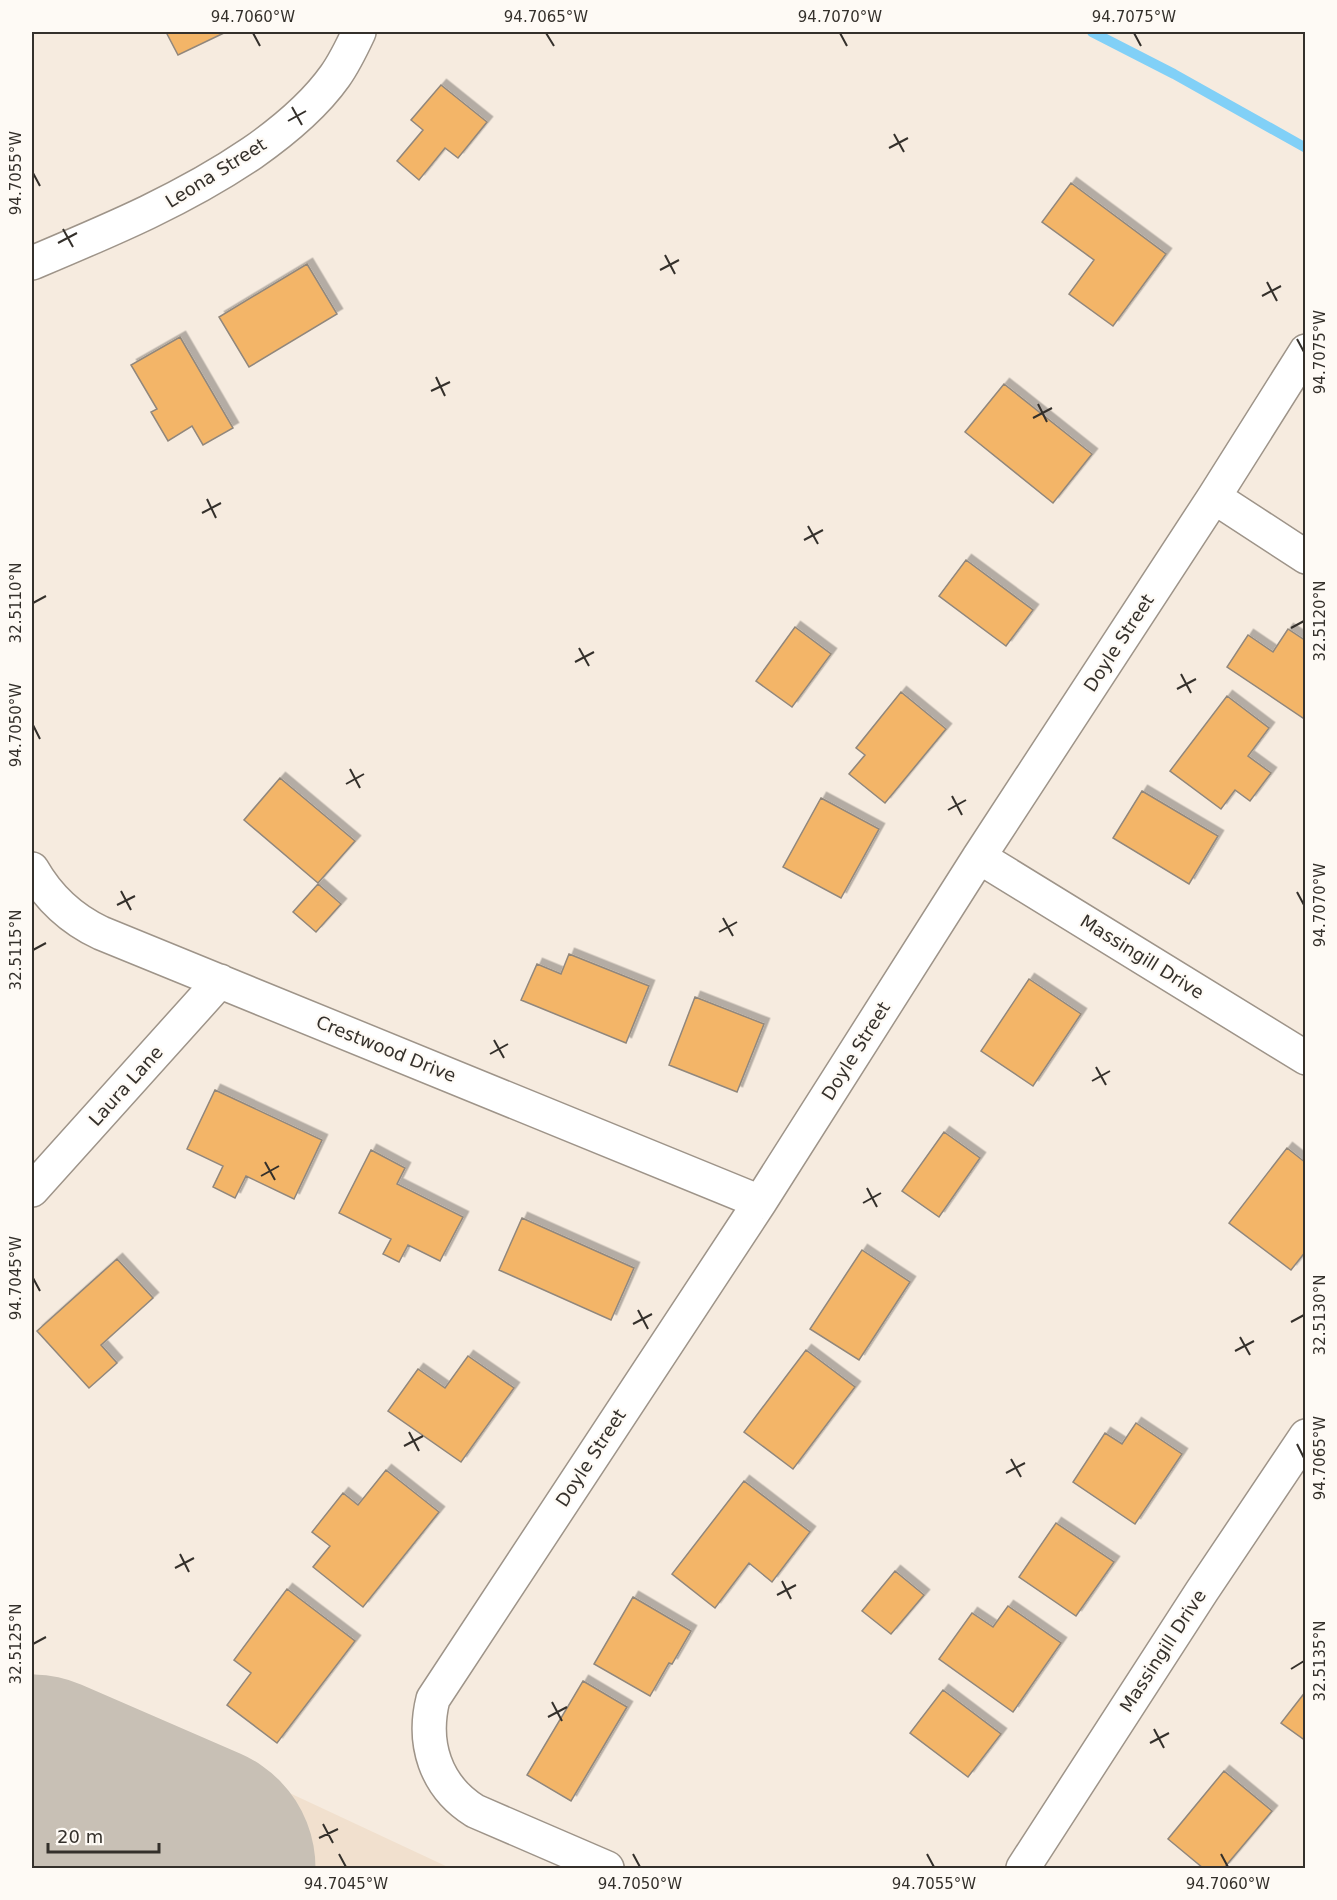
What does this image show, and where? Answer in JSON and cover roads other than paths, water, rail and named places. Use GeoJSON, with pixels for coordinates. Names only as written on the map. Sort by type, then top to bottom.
{"type":"FeatureCollection","features":[{"type":"Feature","properties":{"kind":"street","name":"Leona Street"},"geometry":{"type":"LineString","coordinates":[[32,263],[143,216],[185,195],[272,139],[324,90],[335,76],[359,32]]}},
{"type":"Feature","properties":{"kind":"street","name":"Doyle Street"},"geometry":{"type":"LineString","coordinates":[[607,1869],[465,1805],[442,1780],[433,1756],[428,1732],[433,1699],[760,1202],[979,857],[1214,497],[1305,351]]}},
{"type":"Feature","properties":{"kind":"street"},"geometry":{"type":"LineString","coordinates":[[1214,497],[1305,557]]}},
{"type":"Feature","properties":{"kind":"street","name":"Massingill Drive"},"geometry":{"type":"LineString","coordinates":[[979,857],[1305,1058]]}},
{"type":"Feature","properties":{"kind":"street","name":"Crestwood Drive"},"geometry":{"type":"LineString","coordinates":[[32,869],[57,902],[85,925],[760,1202]]}},
{"type":"Feature","properties":{"kind":"street","name":"Laura Lane"},"geometry":{"type":"LineString","coordinates":[[32,1190],[220,981]]}},
{"type":"Feature","properties":{"kind":"street","name":"Massingill Drive"},"geometry":{"type":"LineString","coordinates":[[1023,1869],[1305,1436]]}},
{"type":"Feature","properties":{"kind":"waterway"},"geometry":{"type":"LineString","coordinates":[[1092,32],[1174,74],[1306,148]]}}]}
